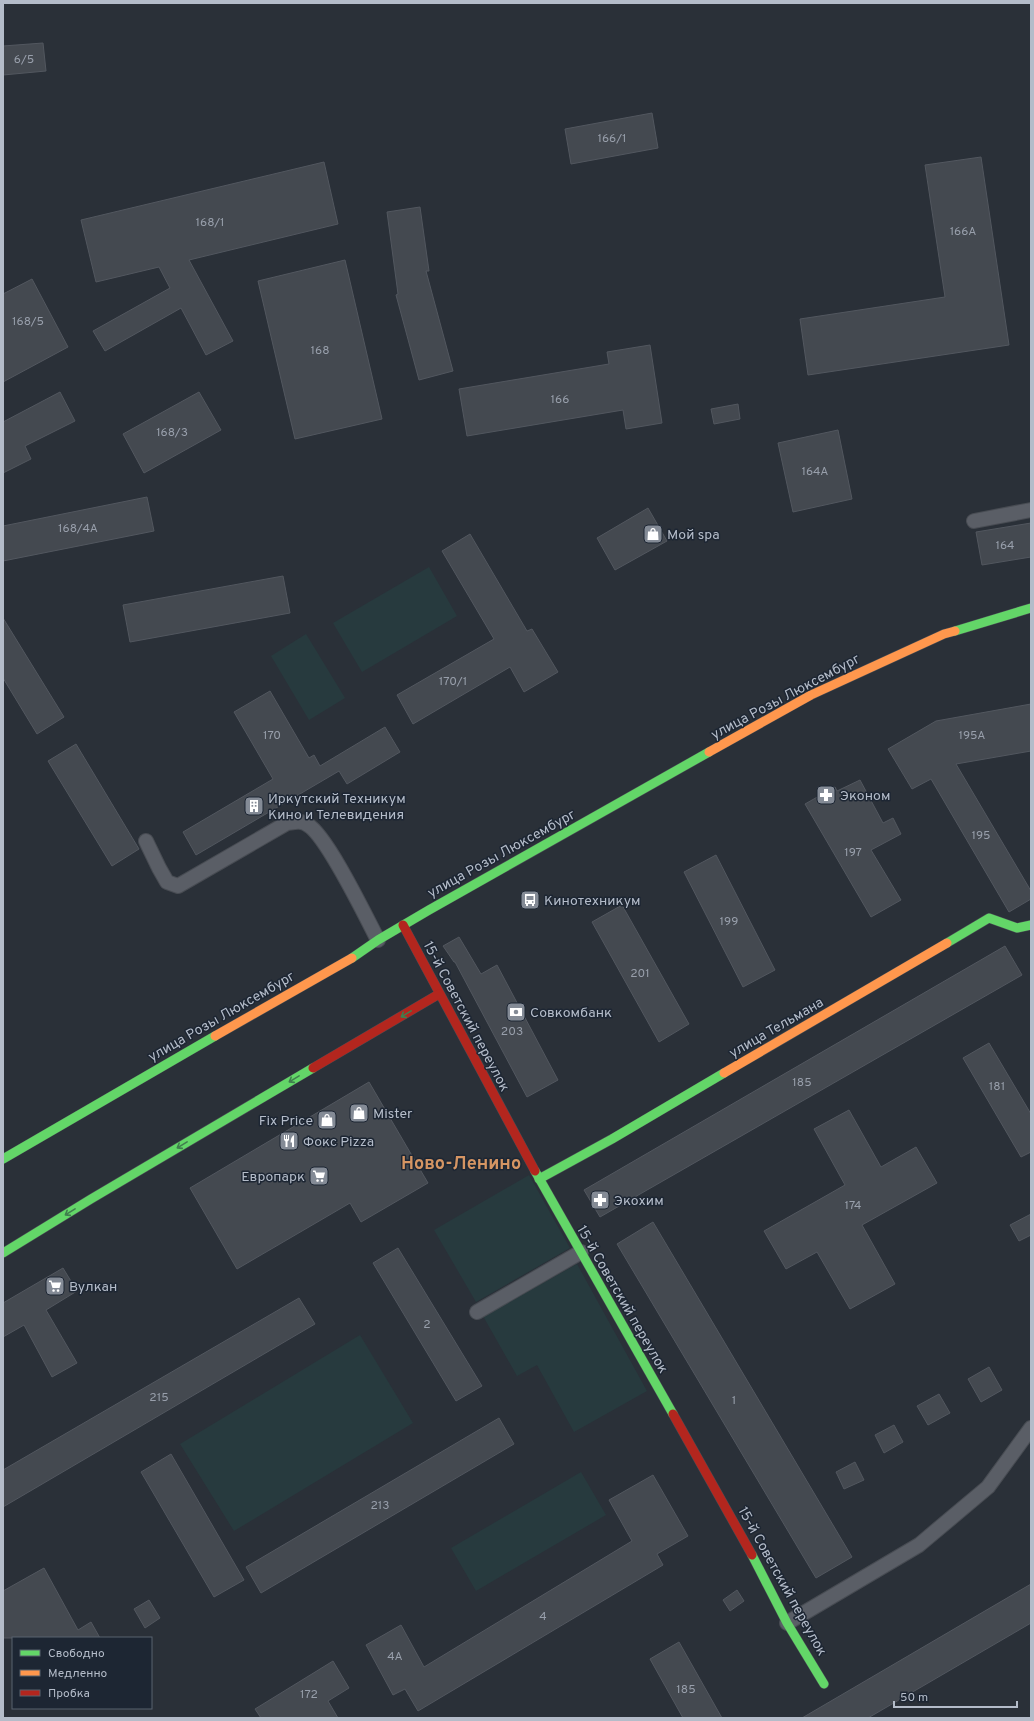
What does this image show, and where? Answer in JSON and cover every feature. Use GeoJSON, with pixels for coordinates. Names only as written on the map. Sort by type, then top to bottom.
{"type":"FeatureCollection","features":[{"type":"Feature","properties":{"kind":"street"},"geometry":{"type":"LineString","coordinates":[[974,521],[1031,510]]}},
{"type":"Feature","properties":{"kind":"street","name":"улица Розы Люксембург"},"geometry":{"type":"LineString","coordinates":[[3,1160],[74,1117],[360,953],[378,940],[811,695],[944,634],[1031,608]]}},
{"type":"Feature","properties":{"kind":"street"},"geometry":{"type":"LineString","coordinates":[[146,841],[158,868],[167,882],[178,886],[287,823],[301,821],[317,832],[342,873],[378,940]]}},
{"type":"Feature","properties":{"kind":"street","name":"улица Тельмана"},"geometry":{"type":"LineString","coordinates":[[539,1180],[619,1135],[989,918],[1017,928],[1031,926]]}},
{"type":"Feature","properties":{"kind":"street","name":"15-й Советский переулок"},"geometry":{"type":"LineString","coordinates":[[403,926],[539,1180],[746,1542],[787,1623],[824,1684]]}},
{"type":"Feature","properties":{"kind":"street"},"geometry":{"type":"LineString","coordinates":[[3,1253],[91,1199],[440,994]]}},
{"type":"Feature","properties":{"kind":"street"},"geometry":{"type":"LineString","coordinates":[[477,1312],[581,1252]]}},
{"type":"Feature","properties":{"kind":"street"},"geometry":{"type":"LineString","coordinates":[[787,1623],[919,1545],[988,1487],[1031,1428]]}},
{"type":"Feature","properties":{"kind":"green space"},"geometry":{"type":"Polygon","coordinates":[[[429,567],[457,616],[362,672],[333,623],[429,567]]]}},
{"type":"Feature","properties":{"kind":"green space"},"geometry":{"type":"Polygon","coordinates":[[[306,634],[345,698],[309,720],[271,656],[306,634]]]}},
{"type":"Feature","properties":{"kind":"green space"},"geometry":{"type":"Polygon","coordinates":[[[529,1175],[570,1248],[476,1302],[434,1230],[529,1175]]]}},
{"type":"Feature","properties":{"kind":"green space"},"geometry":{"type":"Polygon","coordinates":[[[577,1264],[647,1391],[574,1432],[537,1365],[517,1376],[483,1316],[577,1264]]]}},
{"type":"Feature","properties":{"kind":"green space"},"geometry":{"type":"Polygon","coordinates":[[[360,1335],[413,1423],[234,1531],[180,1444],[360,1335]]]}},
{"type":"Feature","properties":{"kind":"green space"},"geometry":{"type":"Polygon","coordinates":[[[581,1472],[606,1515],[476,1591],[451,1548],[581,1472]]]}},
{"type":"Feature","properties":{"kind":"building"},"geometry":{"type":"Polygon","coordinates":[[[43,43],[46,71],[3,75],[3,46],[43,43]]]}},
{"type":"Feature","properties":{"kind":"building"},"geometry":{"type":"Polygon","coordinates":[[[652,113],[658,148],[571,164],[565,129],[652,113]]]}},
{"type":"Feature","properties":{"kind":"building"},"geometry":{"type":"Polygon","coordinates":[[[981,157],[1009,345],[808,375],[800,319],[945,297],[925,165],[981,157]]]}},
{"type":"Feature","properties":{"kind":"building"},"geometry":{"type":"Polygon","coordinates":[[[324,162],[338,224],[189,260],[233,341],[206,355],[181,308],[105,351],[93,331],[170,288],[159,267],[96,282],[81,220],[324,162]]]}},
{"type":"Feature","properties":{"kind":"building"},"geometry":{"type":"Polygon","coordinates":[[[420,207],[429,271],[426,271],[453,371],[419,380],[396,295],[398,294],[387,212],[420,207]]]}},
{"type":"Feature","properties":{"kind":"building"},"geometry":{"type":"Polygon","coordinates":[[[345,260],[382,419],[295,439],[258,281],[345,260]]]}},
{"type":"Feature","properties":{"kind":"building"},"geometry":{"type":"Polygon","coordinates":[[[32,279],[68,347],[3,382],[3,294],[32,279]]]}},
{"type":"Feature","properties":{"kind":"building"},"geometry":{"type":"Polygon","coordinates":[[[650,345],[662,423],[626,429],[623,410],[467,436],[459,389],[609,364],[607,352],[650,345]]]}},
{"type":"Feature","properties":{"kind":"building"},"geometry":{"type":"Polygon","coordinates":[[[60,392],[75,421],[25,446],[31,459],[3,473],[3,422],[60,392]]]}},
{"type":"Feature","properties":{"kind":"building"},"geometry":{"type":"Polygon","coordinates":[[[199,392],[221,430],[144,473],[123,434],[199,392]]]}},
{"type":"Feature","properties":{"kind":"building"},"geometry":{"type":"Polygon","coordinates":[[[738,404],[740,419],[714,424],[711,409],[738,404]]]}},
{"type":"Feature","properties":{"kind":"building"},"geometry":{"type":"Polygon","coordinates":[[[838,430],[852,499],[793,512],[778,443],[838,430]]]}},
{"type":"Feature","properties":{"kind":"building"},"geometry":{"type":"Polygon","coordinates":[[[147,497],[154,531],[3,561],[3,526],[147,497]]]}},
{"type":"Feature","properties":{"kind":"building"},"geometry":{"type":"Polygon","coordinates":[[[648,508],[667,541],[615,570],[597,538],[648,508]]]}},
{"type":"Feature","properties":{"kind":"building"},"geometry":{"type":"Polygon","coordinates":[[[1031,523],[1031,557],[982,565],[976,532],[1031,523]]]}},
{"type":"Feature","properties":{"kind":"building"},"geometry":{"type":"Polygon","coordinates":[[[470,534],[527,631],[532,629],[558,672],[524,692],[510,667],[413,724],[397,695],[494,639],[442,551],[470,534]]]}},
{"type":"Feature","properties":{"kind":"building"},"geometry":{"type":"Polygon","coordinates":[[[283,576],[290,613],[130,642],[123,605],[283,576]]]}},
{"type":"Feature","properties":{"kind":"building"},"geometry":{"type":"Polygon","coordinates":[[[3,618],[64,717],[37,734],[3,678],[3,618]]]}},
{"type":"Feature","properties":{"kind":"building"},"geometry":{"type":"Polygon","coordinates":[[[270,691],[309,758],[314,755],[320,766],[385,727],[400,752],[347,784],[339,771],[196,855],[183,832],[273,779],[234,712],[270,691]]]}},
{"type":"Feature","properties":{"kind":"building"},"geometry":{"type":"Polygon","coordinates":[[[1031,704],[1031,751],[956,764],[1031,891],[1031,899],[1009,912],[931,779],[912,789],[888,749],[936,721],[1031,704]]]}},
{"type":"Feature","properties":{"kind":"building"},"geometry":{"type":"Polygon","coordinates":[[[76,744],[139,849],[112,866],[48,761],[76,744]]]}},
{"type":"Feature","properties":{"kind":"building"},"geometry":{"type":"Polygon","coordinates":[[[860,780],[883,823],[893,818],[901,834],[871,850],[901,900],[871,917],[805,804],[835,787],[837,791],[860,780]]]}},
{"type":"Feature","properties":{"kind":"building"},"geometry":{"type":"Polygon","coordinates":[[[716,855],[775,970],[743,987],[684,872],[716,855]]]}},
{"type":"Feature","properties":{"kind":"building"},"geometry":{"type":"Polygon","coordinates":[[[622,905],[689,1024],[659,1042],[592,922],[622,905]]]}},
{"type":"Feature","properties":{"kind":"building"},"geometry":{"type":"Polygon","coordinates":[[[459,937],[481,974],[497,965],[558,1080],[527,1097],[455,962],[443,946],[459,937]]]}},
{"type":"Feature","properties":{"kind":"building"},"geometry":{"type":"Polygon","coordinates":[[[1005,946],[1022,975],[600,1217],[584,1190],[1005,946]]]}},
{"type":"Feature","properties":{"kind":"building"},"geometry":{"type":"Polygon","coordinates":[[[989,1043],[1031,1114],[1031,1152],[1021,1157],[963,1058],[989,1043]]]}},
{"type":"Feature","properties":{"kind":"building"},"geometry":{"type":"Polygon","coordinates":[[[369,1082],[428,1183],[361,1222],[350,1203],[237,1269],[190,1188],[369,1082]]]}},
{"type":"Feature","properties":{"kind":"building"},"geometry":{"type":"Polygon","coordinates":[[[849,1110],[881,1167],[916,1147],[937,1183],[862,1225],[895,1284],[850,1309],[817,1252],[786,1269],[764,1231],[845,1185],[814,1129],[849,1110]]]}},
{"type":"Feature","properties":{"kind":"building"},"geometry":{"type":"Polygon","coordinates":[[[1031,1214],[1031,1235],[1019,1241],[1010,1225],[1031,1214]]]}},
{"type":"Feature","properties":{"kind":"building"},"geometry":{"type":"Polygon","coordinates":[[[653,1222],[852,1557],[816,1578],[617,1244],[653,1222]]]}},
{"type":"Feature","properties":{"kind":"building"},"geometry":{"type":"Polygon","coordinates":[[[398,1248],[482,1386],[456,1401],[373,1263],[398,1248]]]}},
{"type":"Feature","properties":{"kind":"building"},"geometry":{"type":"Polygon","coordinates":[[[63,1268],[77,1291],[46,1310],[77,1363],[52,1377],[24,1325],[3,1337],[3,1303],[63,1268]]]}},
{"type":"Feature","properties":{"kind":"building"},"geometry":{"type":"Polygon","coordinates":[[[299,1298],[315,1324],[3,1507],[3,1470],[299,1298]]]}},
{"type":"Feature","properties":{"kind":"building"},"geometry":{"type":"Polygon","coordinates":[[[989,1367],[1002,1390],[981,1402],[968,1379],[989,1367]]]}},
{"type":"Feature","properties":{"kind":"building"},"geometry":{"type":"Polygon","coordinates":[[[939,1394],[950,1413],[928,1425],[917,1406],[939,1394]]]}},
{"type":"Feature","properties":{"kind":"building"},"geometry":{"type":"Polygon","coordinates":[[[499,1418],[514,1444],[261,1593],[246,1567],[499,1418]]]}},
{"type":"Feature","properties":{"kind":"building"},"geometry":{"type":"Polygon","coordinates":[[[894,1425],[903,1442],[884,1453],[875,1435],[894,1425]]]}},
{"type":"Feature","properties":{"kind":"building"},"geometry":{"type":"Polygon","coordinates":[[[171,1454],[244,1580],[214,1597],[141,1472],[171,1454]]]}},
{"type":"Feature","properties":{"kind":"building"},"geometry":{"type":"Polygon","coordinates":[[[855,1462],[864,1480],[844,1489],[836,1472],[855,1462]]]}},
{"type":"Feature","properties":{"kind":"building"},"geometry":{"type":"Polygon","coordinates":[[[653,1475],[688,1536],[657,1554],[663,1565],[418,1711],[405,1689],[393,1695],[366,1645],[401,1625],[424,1667],[632,1541],[609,1500],[653,1475]]]}},
{"type":"Feature","properties":{"kind":"building"},"geometry":{"type":"Polygon","coordinates":[[[44,1568],[78,1630],[91,1622],[99,1637],[3,1638],[3,1591],[44,1568]]]}},
{"type":"Feature","properties":{"kind":"building"},"geometry":{"type":"Polygon","coordinates":[[[1031,1584],[1031,1623],[868,1718],[802,1718],[1031,1584]]]}},
{"type":"Feature","properties":{"kind":"building"},"geometry":{"type":"Polygon","coordinates":[[[737,1590],[744,1601],[730,1611],[723,1600],[737,1590]]]}},
{"type":"Feature","properties":{"kind":"building"},"geometry":{"type":"Polygon","coordinates":[[[149,1600],[160,1618],[145,1628],[134,1609],[149,1600]]]}},
{"type":"Feature","properties":{"kind":"building"},"geometry":{"type":"Polygon","coordinates":[[[679,1642],[722,1718],[683,1718],[650,1659],[679,1642]]]}},
{"type":"Feature","properties":{"kind":"building"},"geometry":{"type":"Polygon","coordinates":[[[333,1661],[349,1688],[328,1701],[338,1718],[261,1718],[255,1709],[333,1661]]]}},
{"type":"Feature","properties":{"kind":"traffic: fast"},"geometry":{"type":"LineString","coordinates":[[955,631],[1031,608]]}},
{"type":"Feature","properties":{"kind":"traffic: fast"},"geometry":{"type":"LineString","coordinates":[[352,958],[378,940],[429,910],[709,752]]}},
{"type":"Feature","properties":{"kind":"traffic: fast"},"geometry":{"type":"LineString","coordinates":[[947,943],[989,918],[1017,928],[1031,925]]}},
{"type":"Feature","properties":{"kind":"traffic: fast"},"geometry":{"type":"LineString","coordinates":[[3,1159],[215,1036]]}},
{"type":"Feature","properties":{"kind":"traffic: fast"},"geometry":{"type":"LineString","coordinates":[[3,1253],[91,1199],[313,1068]]}},
{"type":"Feature","properties":{"kind":"traffic: fast"},"geometry":{"type":"LineString","coordinates":[[539,1179],[612,1139],[724,1073]]}},
{"type":"Feature","properties":{"kind":"traffic: fast"},"geometry":{"type":"LineString","coordinates":[[535,1171],[673,1414]]}},
{"type":"Feature","properties":{"kind":"traffic: fast"},"geometry":{"type":"LineString","coordinates":[[752,1555],[787,1623],[824,1684]]}},
{"type":"Feature","properties":{"kind":"traffic: slow"},"geometry":{"type":"LineString","coordinates":[[709,752],[811,695],[944,634],[955,631]]}},
{"type":"Feature","properties":{"kind":"traffic: slow"},"geometry":{"type":"LineString","coordinates":[[724,1073],[947,943]]}},
{"type":"Feature","properties":{"kind":"traffic: slow"},"geometry":{"type":"LineString","coordinates":[[215,1036],[352,958]]}},
{"type":"Feature","properties":{"kind":"traffic: jam"},"geometry":{"type":"LineString","coordinates":[[403,925],[535,1171]]}},
{"type":"Feature","properties":{"kind":"traffic: jam"},"geometry":{"type":"LineString","coordinates":[[313,1068],[439,994]]}},
{"type":"Feature","properties":{"kind":"traffic: jam"},"geometry":{"type":"LineString","coordinates":[[673,1414],[752,1555]]}},
{"type":"Feature","properties":{"kind":"place","name":"Мой spa"},"geometry":{"type":"Point","coordinates":[653,534]}},
{"type":"Feature","properties":{"kind":"place","name":"Эконом"},"geometry":{"type":"Point","coordinates":[826,795]}},
{"type":"Feature","properties":{"kind":"place","name":"Иркутский Техникум Кино и Телевидения"},"geometry":{"type":"Point","coordinates":[254,806]}},
{"type":"Feature","properties":{"kind":"place","name":"Кинотехникум"},"geometry":{"type":"Point","coordinates":[530,900]}},
{"type":"Feature","properties":{"kind":"place","name":"Совкомбанк"},"geometry":{"type":"Point","coordinates":[516,1012]}},
{"type":"Feature","properties":{"kind":"place","name":"Mister"},"geometry":{"type":"Point","coordinates":[359,1113]}},
{"type":"Feature","properties":{"kind":"place","name":"Fix Price"},"geometry":{"type":"Point","coordinates":[327,1120]}},
{"type":"Feature","properties":{"kind":"place","name":"Фокс Pizza"},"geometry":{"type":"Point","coordinates":[289,1141]}},
{"type":"Feature","properties":{"kind":"place","name":"Европарк"},"geometry":{"type":"Point","coordinates":[319,1176]}},
{"type":"Feature","properties":{"kind":"place","name":"Экохим"},"geometry":{"type":"Point","coordinates":[600,1200]}},
{"type":"Feature","properties":{"kind":"place","name":"Вулкан"},"geometry":{"type":"Point","coordinates":[55,1286]}},
{"type":"Feature","properties":{"kind":"district","name":"Ново-Ленино"},"geometry":{"type":"Point","coordinates":[461,1163]}}]}
